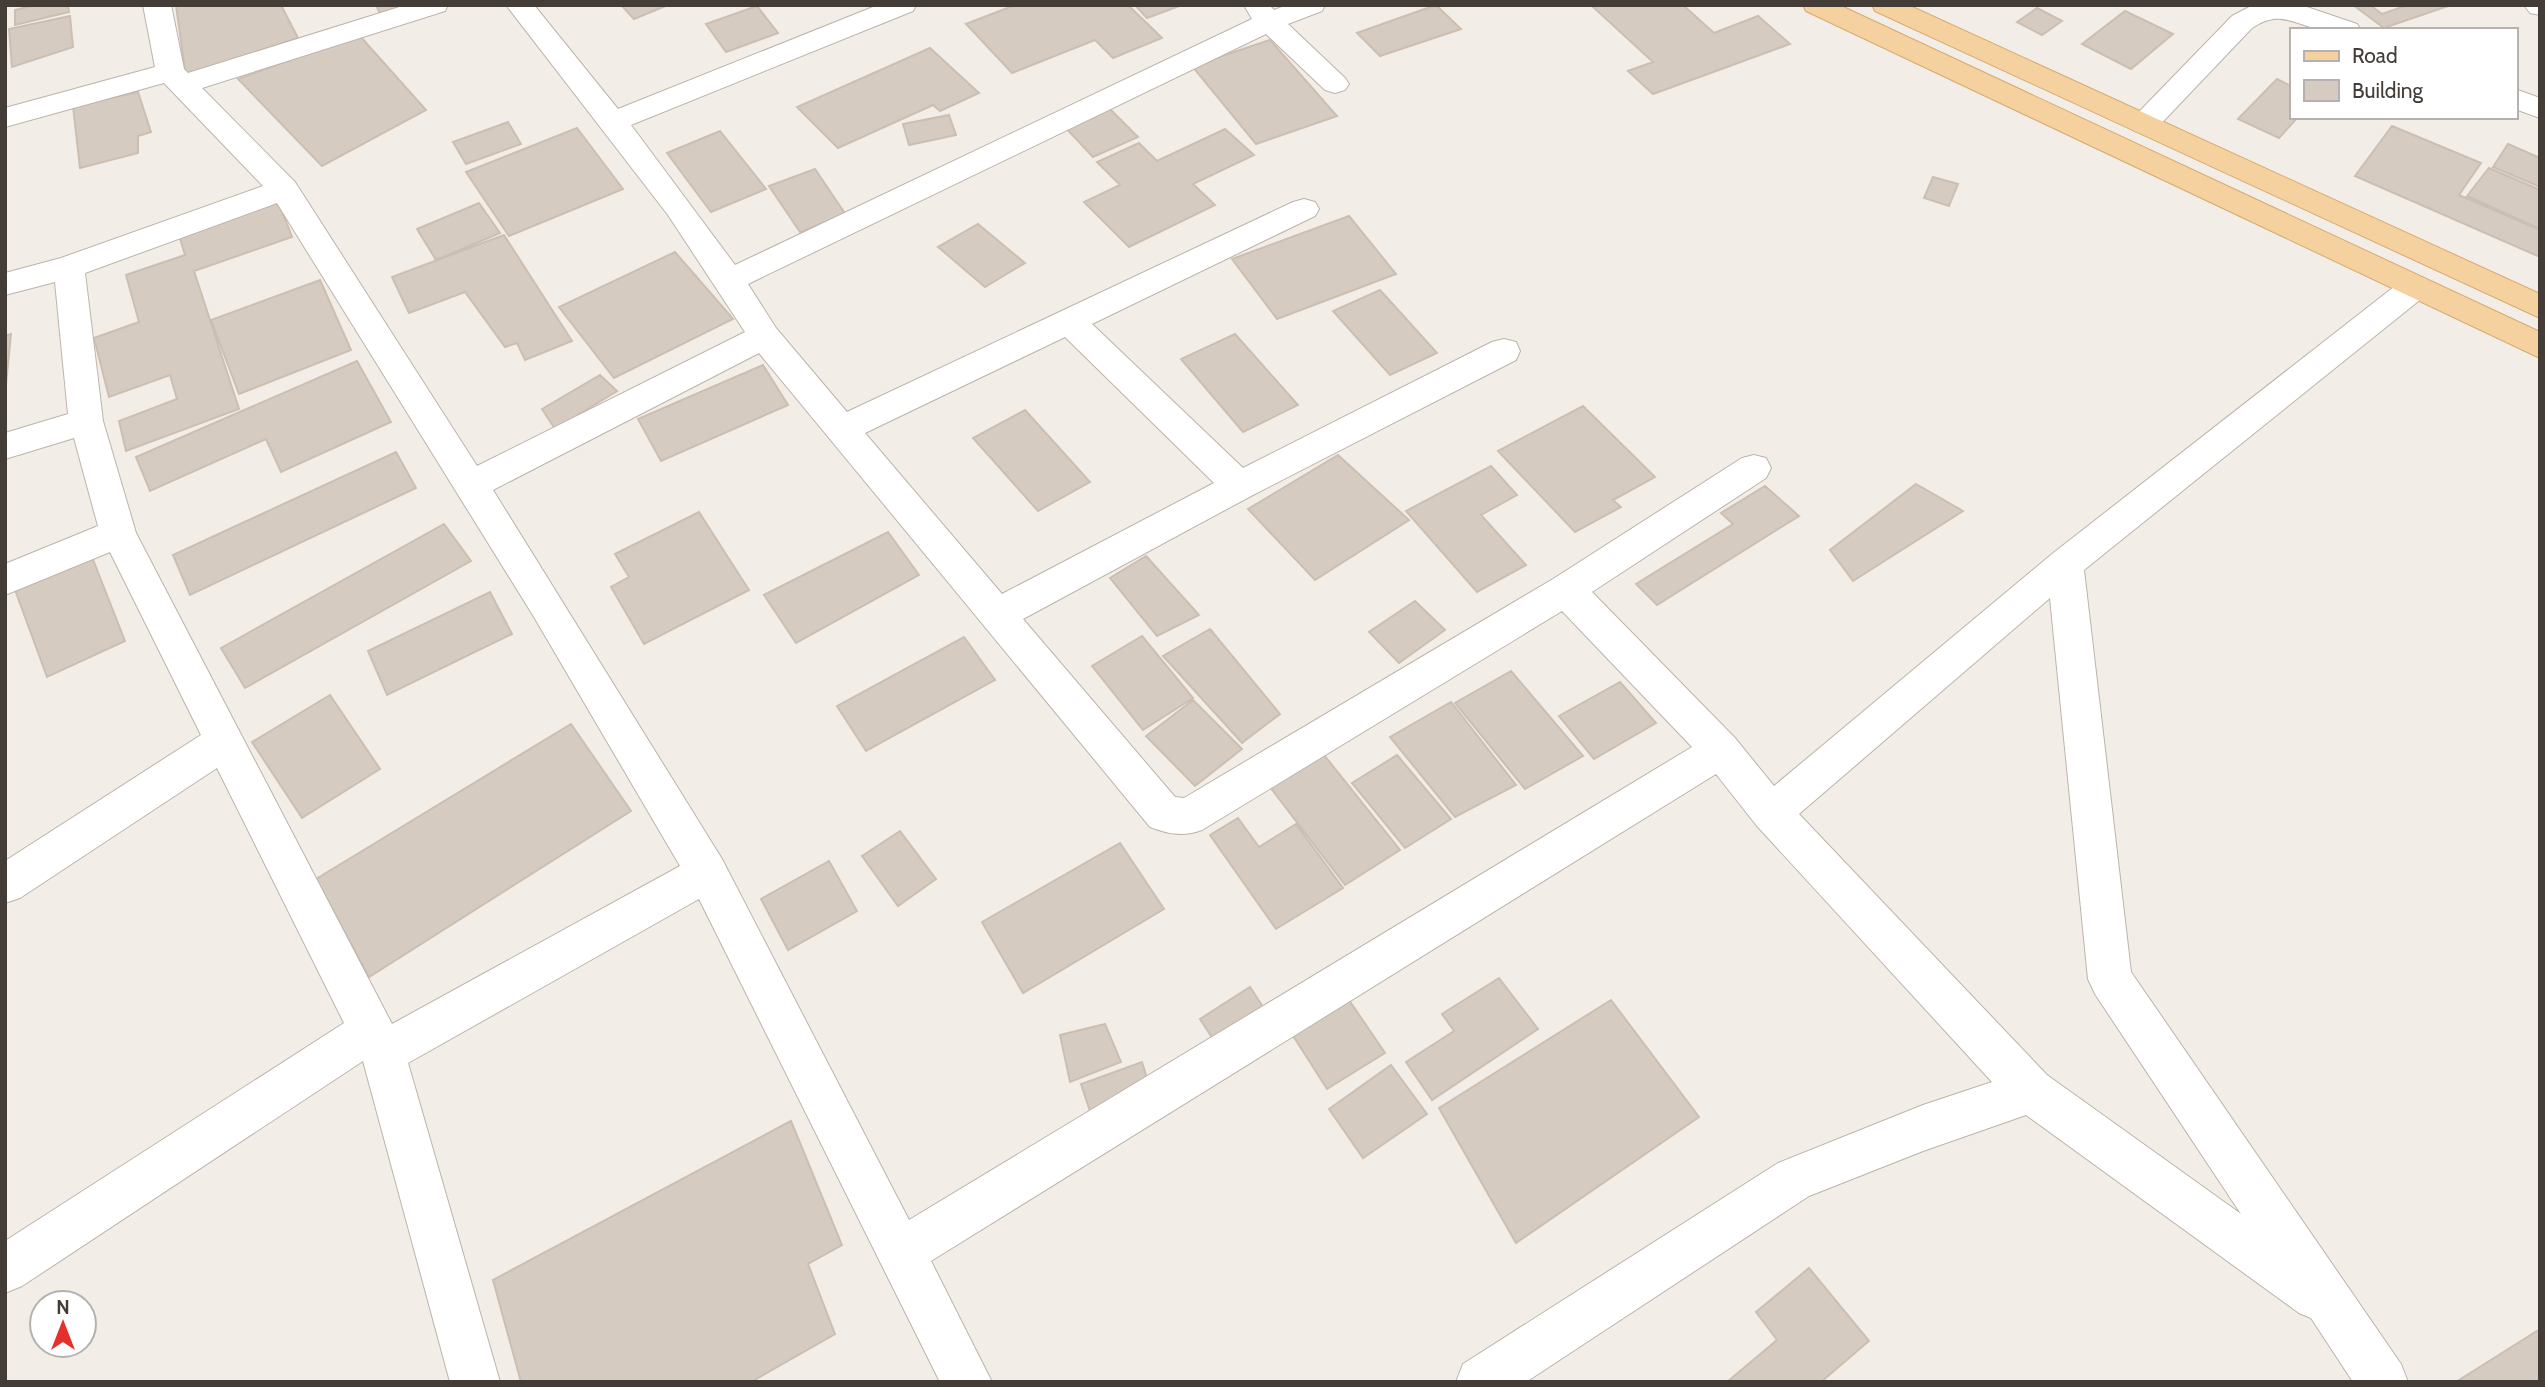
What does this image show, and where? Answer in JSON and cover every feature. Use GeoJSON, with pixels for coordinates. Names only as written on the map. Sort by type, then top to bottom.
{"type":"FeatureCollection","features":[{"type":"Feature","properties":{"kind":"main road"},"geometry":{"type":"LineString","coordinates":[[1816,5],[2540,346]]}},
{"type":"Feature","properties":{"kind":"main road"},"geometry":{"type":"LineString","coordinates":[[1885,5],[2540,307]]}},
{"type":"Feature","properties":{"kind":"street"},"geometry":{"type":"LineString","coordinates":[[157,5],[176,79],[284,189],[547,606],[707,873],[967,1382]]}},
{"type":"Feature","properties":{"kind":"street"},"geometry":{"type":"LineString","coordinates":[[5,118],[176,79],[435,5]]}},
{"type":"Feature","properties":{"kind":"street"},"geometry":{"type":"LineString","coordinates":[[519,5],[613,122],[730,280],[764,336],[1164,814],[1188,817],[1566,590],[1754,468]]}},
{"type":"Feature","properties":{"kind":"street"},"geometry":{"type":"LineString","coordinates":[[613,122],[903,5]]}},
{"type":"Feature","properties":{"kind":"street"},"geometry":{"type":"LineString","coordinates":[[730,280],[1262,14],[1312,5]]}},
{"type":"Feature","properties":{"kind":"street"},"geometry":{"type":"LineString","coordinates":[[2144,124],[2242,22],[2261,11],[2285,11],[2311,16],[2342,28]]}},
{"type":"Feature","properties":{"kind":"street"},"geometry":{"type":"LineString","coordinates":[[1262,14],[1335,84]]}},
{"type":"Feature","properties":{"kind":"street"},"geometry":{"type":"LineString","coordinates":[[2517,99],[2540,109]]}},
{"type":"Feature","properties":{"kind":"street"},"geometry":{"type":"LineString","coordinates":[[5,284],[69,267],[284,189]]}},
{"type":"Feature","properties":{"kind":"street"},"geometry":{"type":"LineString","coordinates":[[841,430],[1304,209]]}},
{"type":"Feature","properties":{"kind":"street"},"geometry":{"type":"LineString","coordinates":[[69,267],[86,421],[118,533],[377,1041],[475,1382]]}},
{"type":"Feature","properties":{"kind":"street"},"geometry":{"type":"LineString","coordinates":[[1772,813],[2065,564],[2415,287]]}},
{"type":"Feature","properties":{"kind":"street"},"geometry":{"type":"LineString","coordinates":[[1069,321],[1239,486]]}},
{"type":"Feature","properties":{"kind":"street"},"geometry":{"type":"LineString","coordinates":[[469,486],[764,336]]}},
{"type":"Feature","properties":{"kind":"street"},"geometry":{"type":"LineString","coordinates":[[998,614],[1239,486],[1504,351]]}},
{"type":"Feature","properties":{"kind":"street"},"geometry":{"type":"LineString","coordinates":[[5,446],[86,421]]}},
{"type":"Feature","properties":{"kind":"street"},"geometry":{"type":"LineString","coordinates":[[5,580],[118,533]]}},
{"type":"Feature","properties":{"kind":"street"},"geometry":{"type":"LineString","coordinates":[[2065,564],[2110,979],[2383,1382]]}},
{"type":"Feature","properties":{"kind":"street"},"geometry":{"type":"LineString","coordinates":[[1566,590],[1721,750],[1772,813],[2031,1091],[2335,1310]]}},
{"type":"Feature","properties":{"kind":"street"},"geometry":{"type":"LineString","coordinates":[[5,884],[225,741]]}},
{"type":"Feature","properties":{"kind":"street"},"geometry":{"type":"LineString","coordinates":[[901,1252],[1721,750]]}},
{"type":"Feature","properties":{"kind":"street"},"geometry":{"type":"LineString","coordinates":[[5,1269],[377,1041],[707,873]]}},
{"type":"Feature","properties":{"kind":"street"},"geometry":{"type":"LineString","coordinates":[[1481,1382],[1794,1180],[1923,1128],[2031,1091]]}},
{"type":"Feature","properties":{"kind":"building"},"geometry":{"type":"Polygon","coordinates":[[[35,5],[68,5],[69,12],[15,25],[15,10],[35,5]]]}},
{"type":"Feature","properties":{"kind":"building"},"geometry":{"type":"Polygon","coordinates":[[[176,5],[281,5],[298,38],[186,78],[176,5]]]}},
{"type":"Feature","properties":{"kind":"building"},"geometry":{"type":"Polygon","coordinates":[[[376,5],[411,5],[381,16],[376,5]]]}},
{"type":"Feature","properties":{"kind":"building"},"geometry":{"type":"Polygon","coordinates":[[[621,5],[668,5],[634,19],[621,5]]]}},
{"type":"Feature","properties":{"kind":"building"},"geometry":{"type":"Polygon","coordinates":[[[1015,5],[1128,5],[1162,38],[1113,58],[1095,40],[1012,73],[966,24],[1015,5]]]}},
{"type":"Feature","properties":{"kind":"building"},"geometry":{"type":"Polygon","coordinates":[[[1135,5],[1182,5],[1147,18],[1135,5]]]}},
{"type":"Feature","properties":{"kind":"building"},"geometry":{"type":"Polygon","coordinates":[[[1436,5],[1461,29],[1380,56],[1357,33],[1436,5]]]}},
{"type":"Feature","properties":{"kind":"building"},"geometry":{"type":"Polygon","coordinates":[[[1591,5],[1683,5],[1714,33],[1758,16],[1790,44],[1653,94],[1628,71],[1653,62],[1591,5]]]}},
{"type":"Feature","properties":{"kind":"building"},"geometry":{"type":"Polygon","coordinates":[[[2353,5],[2370,5],[2382,14],[2408,5],[2451,5],[2384,28],[2353,5]]]}},
{"type":"Feature","properties":{"kind":"building"},"geometry":{"type":"Polygon","coordinates":[[[757,6],[778,33],[726,52],[706,24],[757,6]]]}},
{"type":"Feature","properties":{"kind":"building"},"geometry":{"type":"Polygon","coordinates":[[[2037,8],[2062,21],[2042,35],[2017,22],[2037,8]]]}},
{"type":"Feature","properties":{"kind":"building"},"geometry":{"type":"Polygon","coordinates":[[[2125,11],[2173,34],[2131,69],[2082,44],[2125,11]]]}},
{"type":"Feature","properties":{"kind":"building"},"geometry":{"type":"Polygon","coordinates":[[[70,16],[73,47],[12,67],[9,29],[70,16]]]}},
{"type":"Feature","properties":{"kind":"building"},"geometry":{"type":"Polygon","coordinates":[[[359,35],[426,110],[322,166],[238,79],[359,35]]]}},
{"type":"Feature","properties":{"kind":"building"},"geometry":{"type":"Polygon","coordinates":[[[1270,40],[1337,116],[1256,144],[1192,66],[1270,40]]]}},
{"type":"Feature","properties":{"kind":"building"},"geometry":{"type":"Polygon","coordinates":[[[930,48],[979,93],[940,111],[933,105],[838,148],[797,107],[930,48]]]}},
{"type":"Feature","properties":{"kind":"building"},"geometry":{"type":"Polygon","coordinates":[[[2277,79],[2290,86],[2290,119],[2296,119],[2279,138],[2238,119],[2277,79]]]}},
{"type":"Feature","properties":{"kind":"building"},"geometry":{"type":"Polygon","coordinates":[[[138,92],[151,132],[138,136],[138,153],[80,168],[73,106],[138,92]]]}},
{"type":"Feature","properties":{"kind":"building"},"geometry":{"type":"Polygon","coordinates":[[[1108,107],[1138,137],[1093,157],[1064,126],[1108,107]]]}},
{"type":"Feature","properties":{"kind":"building"},"geometry":{"type":"Polygon","coordinates":[[[949,115],[956,135],[909,145],[903,124],[949,115]]]}},
{"type":"Feature","properties":{"kind":"building"},"geometry":{"type":"Polygon","coordinates":[[[508,122],[521,144],[466,164],[453,142],[508,122]]]}},
{"type":"Feature","properties":{"kind":"building"},"geometry":{"type":"Polygon","coordinates":[[[2392,126],[2481,163],[2459,195],[2540,230],[2540,257],[2355,176],[2392,126]]]}},
{"type":"Feature","properties":{"kind":"building"},"geometry":{"type":"Polygon","coordinates":[[[577,128],[623,189],[509,236],[466,172],[577,128]]]}},
{"type":"Feature","properties":{"kind":"building"},"geometry":{"type":"Polygon","coordinates":[[[1225,129],[1254,155],[1193,184],[1215,205],[1129,247],[1084,202],[1120,185],[1097,162],[1139,143],[1157,161],[1225,129]]]}},
{"type":"Feature","properties":{"kind":"building"},"geometry":{"type":"Polygon","coordinates":[[[720,131],[766,189],[711,212],[667,153],[720,131]]]}},
{"type":"Feature","properties":{"kind":"building"},"geometry":{"type":"Polygon","coordinates":[[[2508,144],[2540,158],[2540,187],[2493,167],[2508,144]]]}},
{"type":"Feature","properties":{"kind":"building"},"geometry":{"type":"Polygon","coordinates":[[[2489,168],[2540,190],[2540,229],[2467,196],[2489,168]]]}},
{"type":"Feature","properties":{"kind":"building"},"geometry":{"type":"Polygon","coordinates":[[[815,169],[846,215],[800,232],[769,186],[815,169]]]}},
{"type":"Feature","properties":{"kind":"building"},"geometry":{"type":"Polygon","coordinates":[[[1933,177],[1958,184],[1949,206],[1924,198],[1933,177]]]}},
{"type":"Feature","properties":{"kind":"building"},"geometry":{"type":"Polygon","coordinates":[[[278,201],[292,237],[194,271],[239,409],[126,451],[119,421],[177,399],[170,375],[109,397],[94,338],[139,322],[126,275],[185,255],[179,235],[278,201]]]}},
{"type":"Feature","properties":{"kind":"building"},"geometry":{"type":"Polygon","coordinates":[[[479,203],[500,233],[436,260],[417,229],[479,203]]]}},
{"type":"Feature","properties":{"kind":"building"},"geometry":{"type":"Polygon","coordinates":[[[1349,216],[1396,274],[1277,319],[1232,259],[1349,216]]]}},
{"type":"Feature","properties":{"kind":"building"},"geometry":{"type":"Polygon","coordinates":[[[978,224],[1025,263],[985,287],[938,247],[978,224]]]}},
{"type":"Feature","properties":{"kind":"building"},"geometry":{"type":"Polygon","coordinates":[[[504,235],[572,341],[525,360],[517,343],[505,347],[465,292],[409,313],[392,277],[504,235]]]}},
{"type":"Feature","properties":{"kind":"building"},"geometry":{"type":"Polygon","coordinates":[[[675,252],[733,319],[614,378],[559,307],[675,252]]]}},
{"type":"Feature","properties":{"kind":"building"},"geometry":{"type":"Polygon","coordinates":[[[320,280],[351,350],[239,394],[211,320],[320,280]]]}},
{"type":"Feature","properties":{"kind":"building"},"geometry":{"type":"Polygon","coordinates":[[[1380,290],[1437,353],[1390,375],[1333,311],[1380,290]]]}},
{"type":"Feature","properties":{"kind":"building"},"geometry":{"type":"Polygon","coordinates":[[[11,334],[6,384],[5,384],[5,336],[11,334]]]}},
{"type":"Feature","properties":{"kind":"building"},"geometry":{"type":"Polygon","coordinates":[[[1235,334],[1298,405],[1243,432],[1181,359],[1235,334]]]}},
{"type":"Feature","properties":{"kind":"building"},"geometry":{"type":"Polygon","coordinates":[[[357,361],[391,422],[281,472],[266,439],[150,491],[136,457],[357,361]]]}},
{"type":"Feature","properties":{"kind":"building"},"geometry":{"type":"Polygon","coordinates":[[[763,365],[788,405],[661,461],[638,419],[763,365]]]}},
{"type":"Feature","properties":{"kind":"building"},"geometry":{"type":"Polygon","coordinates":[[[600,375],[617,391],[555,429],[542,409],[600,375]]]}},
{"type":"Feature","properties":{"kind":"building"},"geometry":{"type":"Polygon","coordinates":[[[1583,406],[1655,477],[1613,500],[1621,507],[1575,532],[1498,451],[1583,406]]]}},
{"type":"Feature","properties":{"kind":"building"},"geometry":{"type":"Polygon","coordinates":[[[1025,410],[1090,482],[1038,511],[973,438],[1025,410]]]}},
{"type":"Feature","properties":{"kind":"building"},"geometry":{"type":"Polygon","coordinates":[[[396,452],[416,488],[190,595],[173,555],[396,452]]]}},
{"type":"Feature","properties":{"kind":"building"},"geometry":{"type":"Polygon","coordinates":[[[1338,455],[1409,520],[1315,580],[1248,509],[1338,455]]]}},
{"type":"Feature","properties":{"kind":"building"},"geometry":{"type":"Polygon","coordinates":[[[1491,466],[1517,495],[1481,515],[1526,565],[1477,592],[1406,511],[1491,466]]]}},
{"type":"Feature","properties":{"kind":"building"},"geometry":{"type":"Polygon","coordinates":[[[1916,484],[1963,511],[1853,581],[1830,550],[1916,484]]]}},
{"type":"Feature","properties":{"kind":"building"},"geometry":{"type":"Polygon","coordinates":[[[1765,486],[1799,516],[1657,605],[1636,584],[1733,524],[1721,513],[1765,486]]]}},
{"type":"Feature","properties":{"kind":"building"},"geometry":{"type":"Polygon","coordinates":[[[699,512],[749,590],[644,644],[611,587],[629,577],[615,554],[699,512]]]}},
{"type":"Feature","properties":{"kind":"building"},"geometry":{"type":"Polygon","coordinates":[[[444,524],[471,561],[245,688],[221,648],[444,524]]]}},
{"type":"Feature","properties":{"kind":"building"},"geometry":{"type":"Polygon","coordinates":[[[888,532],[919,575],[796,643],[764,595],[888,532]]]}},
{"type":"Feature","properties":{"kind":"building"},"geometry":{"type":"Polygon","coordinates":[[[90,552],[125,641],[47,677],[14,587],[90,552]]]}},
{"type":"Feature","properties":{"kind":"building"},"geometry":{"type":"Polygon","coordinates":[[[1146,556],[1199,615],[1157,636],[1110,578],[1146,556]]]}},
{"type":"Feature","properties":{"kind":"building"},"geometry":{"type":"Polygon","coordinates":[[[490,592],[512,634],[387,695],[368,651],[490,592]]]}},
{"type":"Feature","properties":{"kind":"building"},"geometry":{"type":"Polygon","coordinates":[[[1415,601],[1445,630],[1399,663],[1369,632],[1415,601]]]}},
{"type":"Feature","properties":{"kind":"building"},"geometry":{"type":"Polygon","coordinates":[[[1210,629],[1280,714],[1242,743],[1163,656],[1210,629]]]}},
{"type":"Feature","properties":{"kind":"building"},"geometry":{"type":"Polygon","coordinates":[[[1142,636],[1193,698],[1143,730],[1092,666],[1142,636]]]}},
{"type":"Feature","properties":{"kind":"building"},"geometry":{"type":"Polygon","coordinates":[[[964,637],[995,680],[866,751],[837,706],[964,637]]]}},
{"type":"Feature","properties":{"kind":"building"},"geometry":{"type":"Polygon","coordinates":[[[1511,671],[1583,756],[1525,789],[1455,703],[1511,671]]]}},
{"type":"Feature","properties":{"kind":"building"},"geometry":{"type":"Polygon","coordinates":[[[1620,682],[1656,723],[1594,759],[1559,716],[1620,682]]]}},
{"type":"Feature","properties":{"kind":"building"},"geometry":{"type":"Polygon","coordinates":[[[330,695],[380,769],[302,818],[252,742],[330,695]]]}},
{"type":"Feature","properties":{"kind":"building"},"geometry":{"type":"Polygon","coordinates":[[[1193,700],[1242,749],[1195,786],[1146,736],[1193,700]]]}},
{"type":"Feature","properties":{"kind":"building"},"geometry":{"type":"Polygon","coordinates":[[[1451,702],[1516,785],[1455,817],[1390,737],[1451,702]]]}},
{"type":"Feature","properties":{"kind":"building"},"geometry":{"type":"Polygon","coordinates":[[[571,724],[631,811],[369,977],[316,879],[571,724]]]}},
{"type":"Feature","properties":{"kind":"building"},"geometry":{"type":"Polygon","coordinates":[[[1324,755],[1400,850],[1345,885],[1270,787],[1324,755]]]}},
{"type":"Feature","properties":{"kind":"building"},"geometry":{"type":"Polygon","coordinates":[[[1397,755],[1451,819],[1405,848],[1352,783],[1397,755]]]}},
{"type":"Feature","properties":{"kind":"building"},"geometry":{"type":"Polygon","coordinates":[[[1238,818],[1259,847],[1296,824],[1343,888],[1276,929],[1210,835],[1238,818]]]}},
{"type":"Feature","properties":{"kind":"building"},"geometry":{"type":"Polygon","coordinates":[[[900,831],[936,879],[898,906],[862,856],[900,831]]]}},
{"type":"Feature","properties":{"kind":"building"},"geometry":{"type":"Polygon","coordinates":[[[1120,843],[1164,909],[1023,993],[982,922],[1120,843]]]}},
{"type":"Feature","properties":{"kind":"building"},"geometry":{"type":"Polygon","coordinates":[[[829,861],[857,911],[788,950],[761,899],[829,861]]]}},
{"type":"Feature","properties":{"kind":"building"},"geometry":{"type":"Polygon","coordinates":[[[1499,978],[1538,1029],[1432,1100],[1406,1062],[1454,1031],[1442,1014],[1499,978]]]}},
{"type":"Feature","properties":{"kind":"building"},"geometry":{"type":"Polygon","coordinates":[[[1250,987],[1265,1010],[1215,1042],[1200,1019],[1250,987]]]}},
{"type":"Feature","properties":{"kind":"building"},"geometry":{"type":"Polygon","coordinates":[[[1347,997],[1385,1053],[1327,1089],[1290,1031],[1347,997]]]}},
{"type":"Feature","properties":{"kind":"building"},"geometry":{"type":"Polygon","coordinates":[[[1611,1000],[1699,1117],[1516,1243],[1439,1108],[1611,1000]]]}},
{"type":"Feature","properties":{"kind":"building"},"geometry":{"type":"Polygon","coordinates":[[[1105,1024],[1121,1062],[1070,1082],[1060,1035],[1105,1024]]]}},
{"type":"Feature","properties":{"kind":"building"},"geometry":{"type":"Polygon","coordinates":[[[1142,1062],[1151,1091],[1094,1123],[1081,1084],[1142,1062]]]}},
{"type":"Feature","properties":{"kind":"building"},"geometry":{"type":"Polygon","coordinates":[[[1391,1065],[1427,1114],[1363,1158],[1329,1109],[1391,1065]]]}},
{"type":"Feature","properties":{"kind":"building"},"geometry":{"type":"Polygon","coordinates":[[[791,1121],[842,1245],[808,1264],[835,1334],[751,1382],[521,1382],[493,1280],[791,1121]]]}},
{"type":"Feature","properties":{"kind":"building"},"geometry":{"type":"Polygon","coordinates":[[[1809,1268],[1869,1341],[1821,1382],[1727,1382],[1777,1340],[1756,1312],[1809,1268]]]}},
{"type":"Feature","properties":{"kind":"building"},"geometry":{"type":"Polygon","coordinates":[[[2540,1329],[2540,1382],[2456,1382],[2540,1329]]]}}]}
